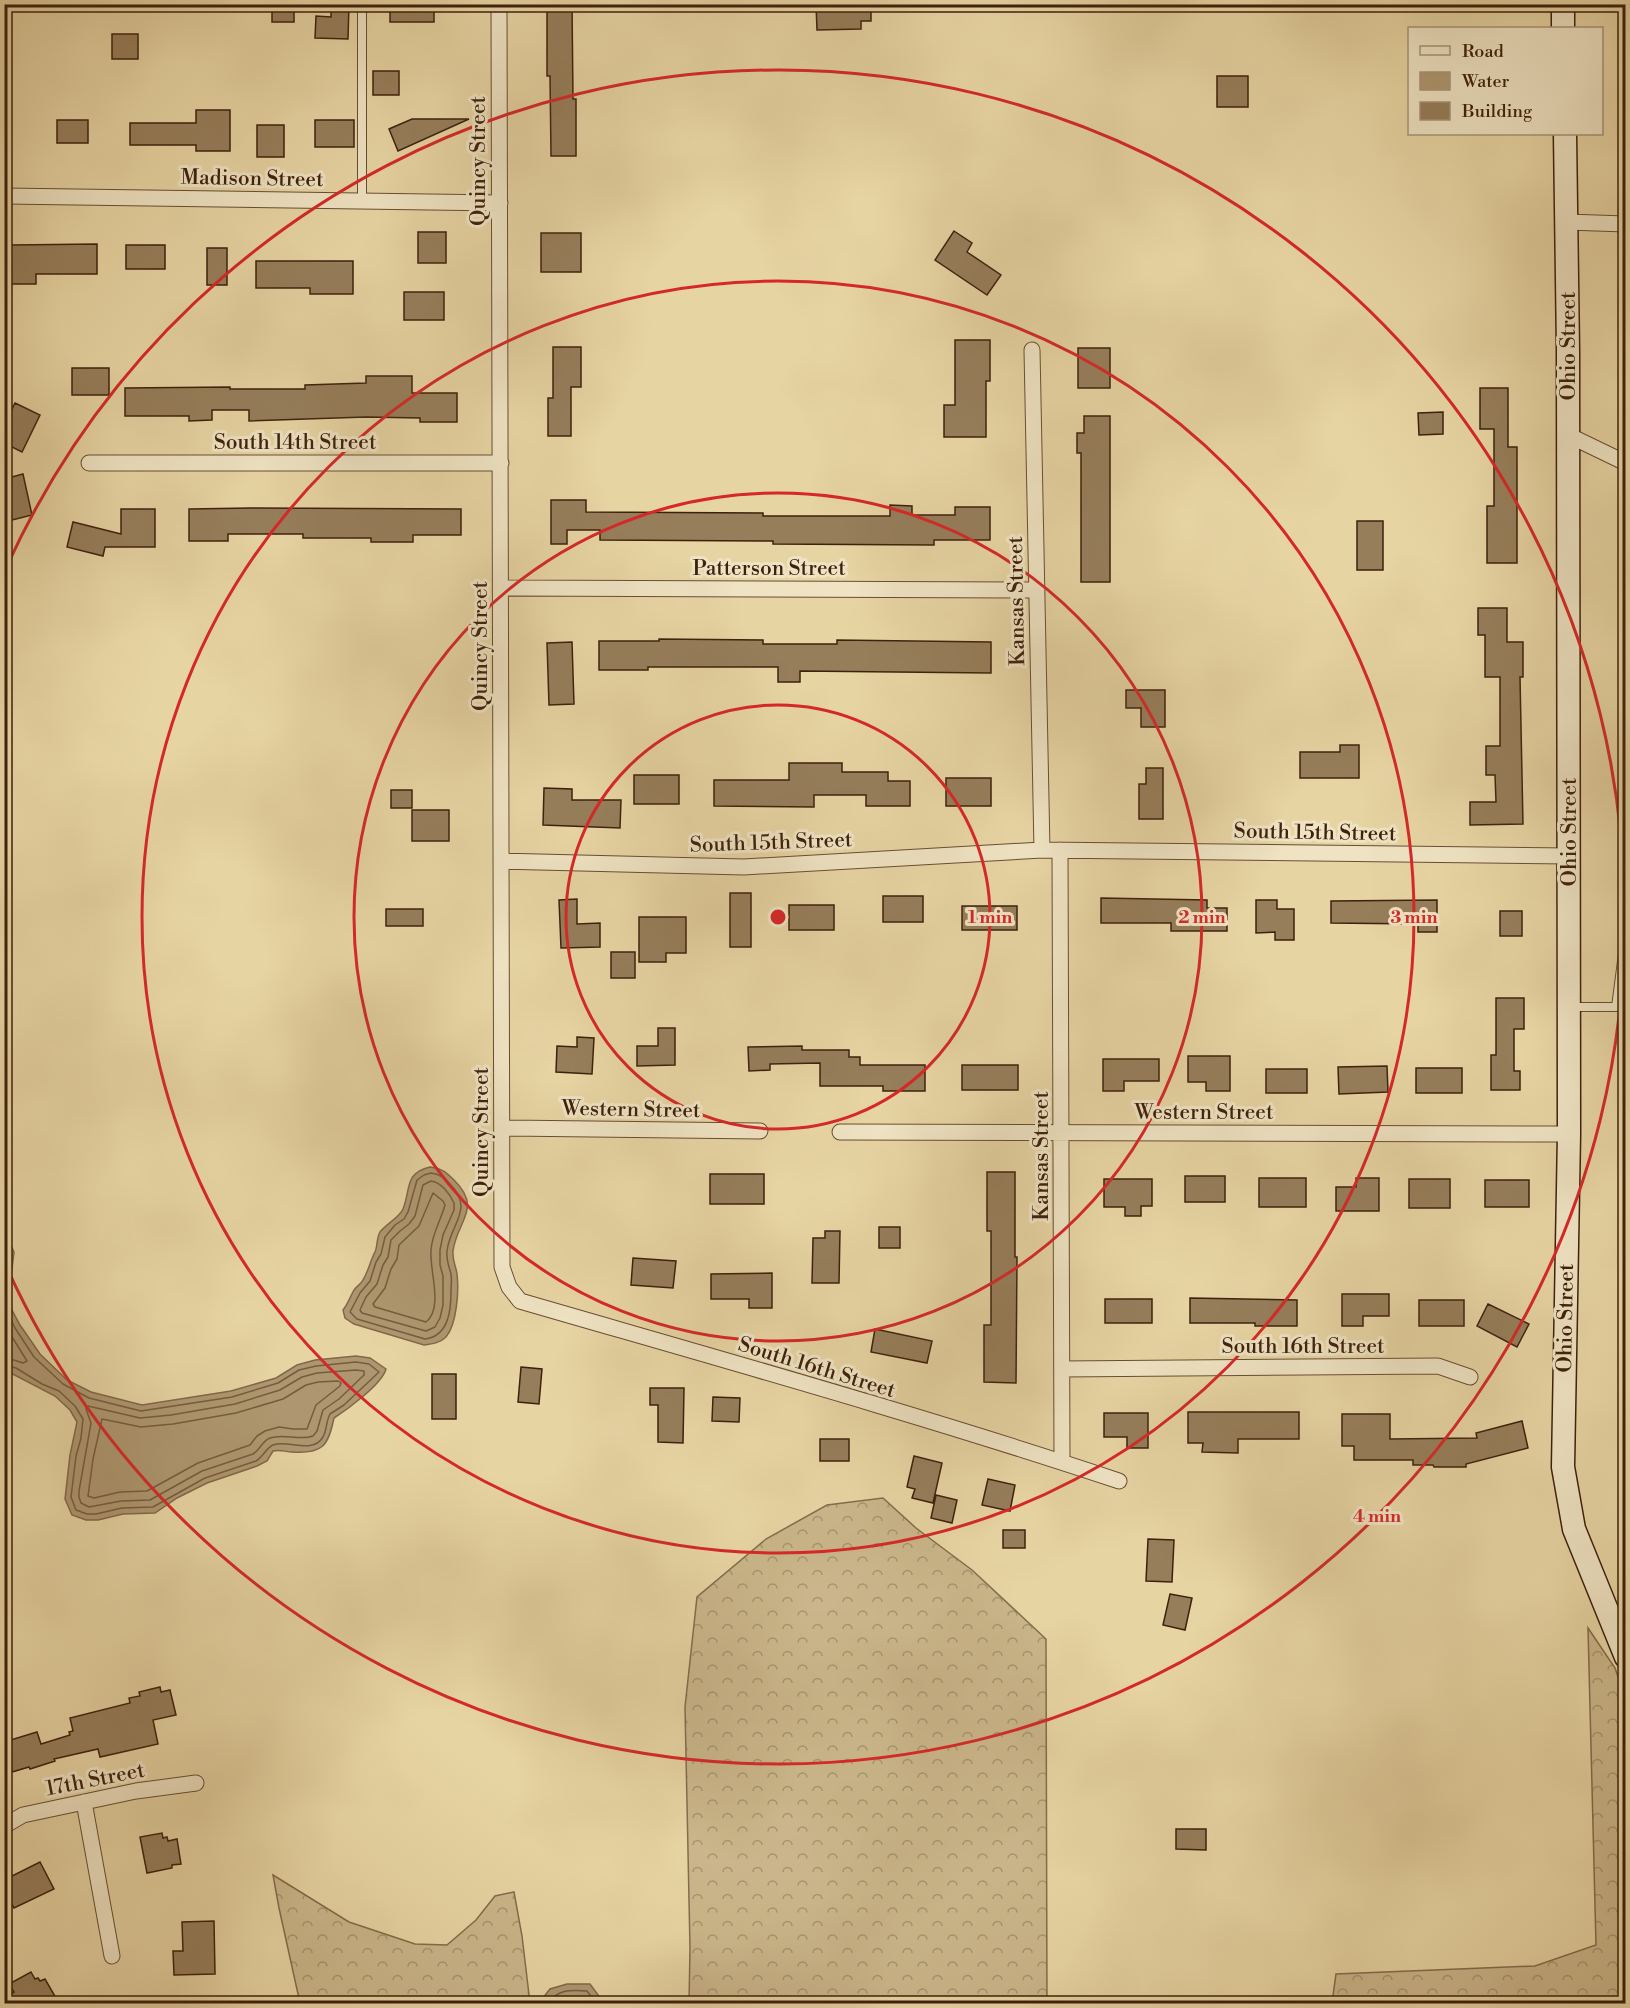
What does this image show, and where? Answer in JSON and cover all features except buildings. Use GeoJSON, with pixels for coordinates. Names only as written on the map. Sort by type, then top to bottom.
{"type":"FeatureCollection","features":[{"type":"Feature","properties":{"kind":"street","name":"Quincy Street"},"geometry":{"type":"LineString","coordinates":[[499,4],[502,1268],[509,1287]]}},
{"type":"Feature","properties":{"kind":"street"},"geometry":{"type":"LineString","coordinates":[[1563,4],[1563,27]]}},
{"type":"Feature","properties":{"kind":"street","name":"Ohio Street"},"geometry":{"type":"LineString","coordinates":[[1565,135],[1569,1134],[1563,1467],[1574,1529],[1626,1657]]}},
{"type":"Feature","properties":{"kind":"street","name":"Madison Street"},"geometry":{"type":"LineString","coordinates":[[4,196],[500,203]]}},
{"type":"Feature","properties":{"kind":"street"},"geometry":{"type":"LineString","coordinates":[[1566,222],[1626,224]]}},
{"type":"Feature","properties":{"kind":"street","name":"Kansas Street"},"geometry":{"type":"LineString","coordinates":[[1032,350],[1042,850]]}},
{"type":"Feature","properties":{"kind":"street"},"geometry":{"type":"LineString","coordinates":[[1568,435],[1626,463]]}},
{"type":"Feature","properties":{"kind":"street","name":"South 14th Street"},"geometry":{"type":"LineString","coordinates":[[89,463],[501,463]]}},
{"type":"Feature","properties":{"kind":"street","name":"Patterson Street"},"geometry":{"type":"LineString","coordinates":[[501,588],[1037,590]]}},
{"type":"Feature","properties":{"kind":"street","name":"South 15th Street"},"geometry":{"type":"LineString","coordinates":[[501,861],[744,867],[1042,850],[1569,856]]}},
{"type":"Feature","properties":{"kind":"street","name":"Kansas Street"},"geometry":{"type":"LineString","coordinates":[[1060,850],[1062,1462]]}},
{"type":"Feature","properties":{"kind":"street","name":"Western Street"},"geometry":{"type":"LineString","coordinates":[[502,1128],[760,1131]]}},
{"type":"Feature","properties":{"kind":"street","name":"Western Street"},"geometry":{"type":"LineString","coordinates":[[840,1132],[1569,1134]]}},
{"type":"Feature","properties":{"kind":"street","name":"South 16th Street"},"geometry":{"type":"LineString","coordinates":[[509,1287],[520,1301],[1119,1481]]}},
{"type":"Feature","properties":{"kind":"street","name":"South 16th Street"},"geometry":{"type":"LineString","coordinates":[[1062,1369],[1438,1366],[1470,1377]]}},
{"type":"Feature","properties":{"kind":"street","name":"17th Street"},"geometry":{"type":"LineString","coordinates":[[4,1826],[22,1815],[136,1791],[196,1783]]}},
{"type":"Feature","properties":{"kind":"street"},"geometry":{"type":"LineString","coordinates":[[84,1802],[112,1956]]}},
{"type":"Feature","properties":{"kind":"lane"},"geometry":{"type":"LineString","coordinates":[[362,4],[362,201]]}},
{"type":"Feature","properties":{"kind":"lane"},"geometry":{"type":"LineString","coordinates":[[1569,1007],[1616,1007],[1625,938],[1626,892]]}},
{"type":"Feature","properties":{"kind":"green space"},"geometry":{"type":"Polygon","coordinates":[[[883,1498],[916,1528],[972,1570],[1046,1639],[1047,2003],[689,2003],[685,1707],[697,1597],[766,1539],[827,1505],[883,1498]]]}},
{"type":"Feature","properties":{"kind":"green space"},"geometry":{"type":"Polygon","coordinates":[[[1588,1628],[1615,1668],[1625,1697],[1625,2003],[1332,2003],[1336,1974],[1535,1966],[1596,1945],[1588,1628]]]}},
{"type":"Feature","properties":{"kind":"green space"},"geometry":{"type":"Polygon","coordinates":[[[273,1875],[349,1922],[415,1944],[447,1945],[476,1920],[495,1896],[514,1892],[530,2003],[300,2003],[273,1875]]]}},
{"type":"Feature","properties":{"kind":"water"},"geometry":{"type":"Polygon","coordinates":[[[430,1167],[443,1171],[454,1180],[467,1199],[467,1207],[453,1251],[458,1289],[453,1324],[444,1339],[424,1345],[354,1324],[345,1318],[343,1310],[354,1290],[365,1277],[380,1232],[403,1209],[412,1178],[416,1173],[430,1167]]]}},
{"type":"Feature","properties":{"kind":"water"},"geometry":{"type":"Polygon","coordinates":[[[10,1243],[14,1252],[9,1293],[12,1310],[20,1325],[40,1354],[67,1380],[91,1392],[142,1405],[231,1391],[276,1378],[297,1365],[315,1360],[356,1356],[370,1358],[386,1369],[371,1389],[334,1418],[326,1442],[317,1450],[273,1451],[267,1461],[207,1483],[177,1498],[155,1513],[123,1514],[98,1520],[86,1520],[72,1515],[65,1499],[70,1455],[77,1422],[70,1410],[55,1396],[5,1370],[4,1244],[10,1243]]]}},
{"type":"Feature","properties":{"kind":"water"},"geometry":{"type":"Polygon","coordinates":[[[567,1984],[590,1984],[604,2003],[539,2003],[550,1989],[567,1984]]]}}]}
